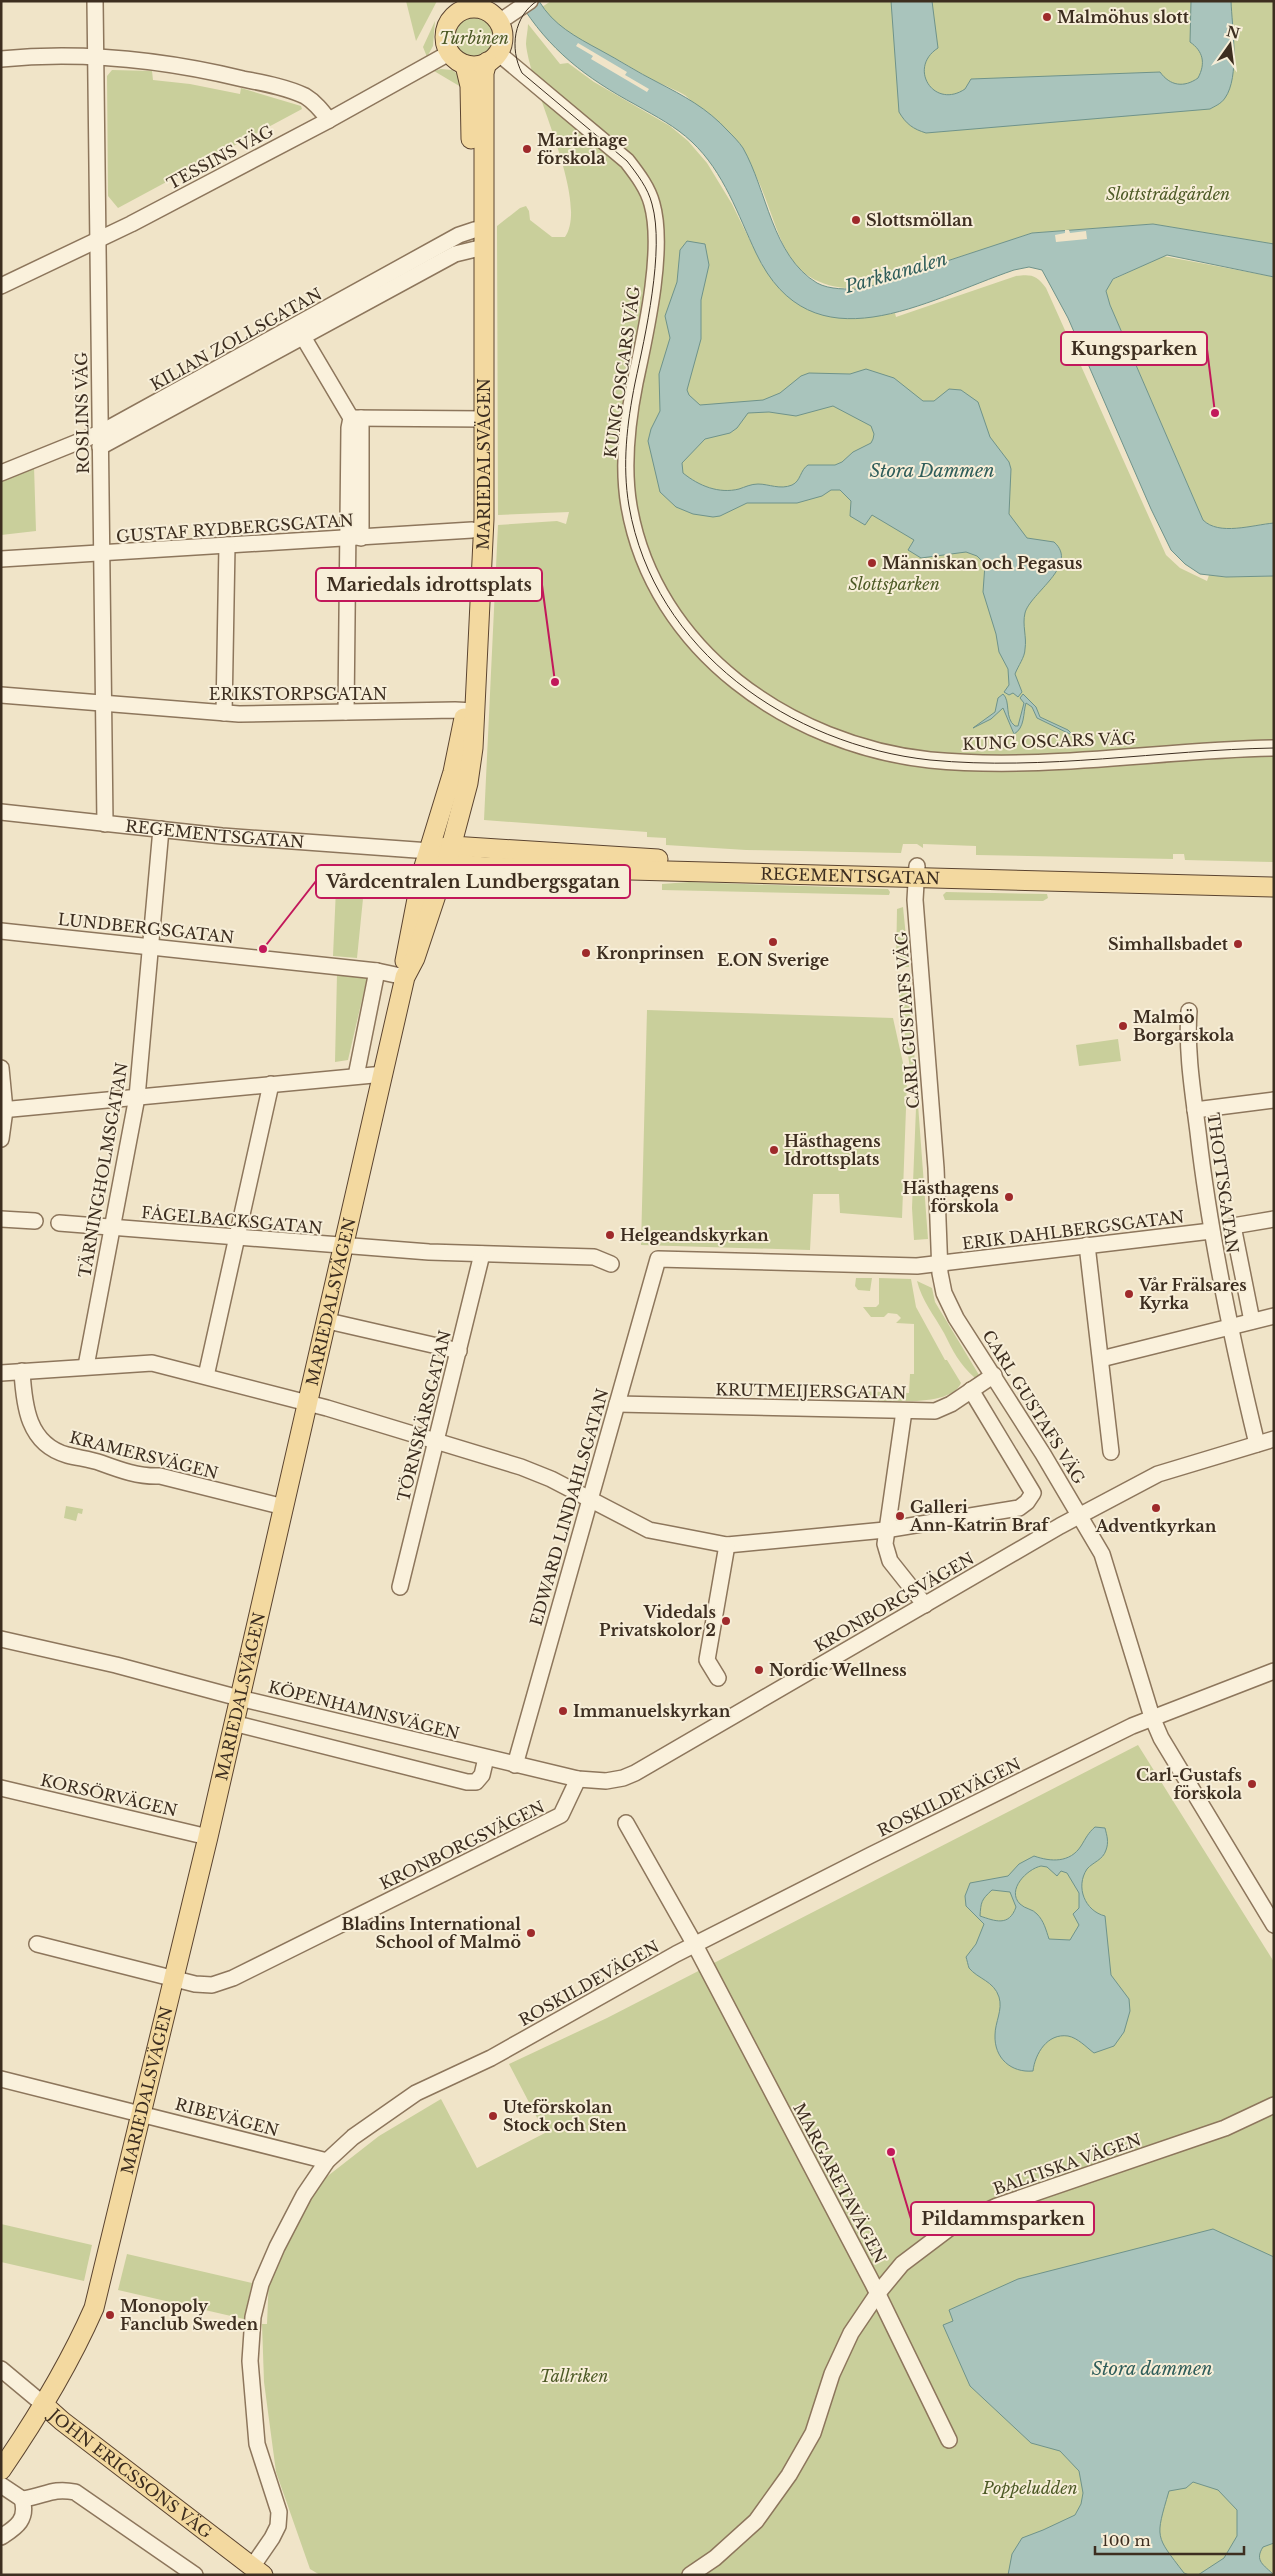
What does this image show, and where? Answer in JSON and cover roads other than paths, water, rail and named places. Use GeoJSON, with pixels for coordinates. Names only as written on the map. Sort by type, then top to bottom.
{"type":"FeatureCollection","features":[{"type":"Feature","properties":{"kind":"main road"},"geometry":{"type":"LineString","coordinates":[[492,58],[473,66],[465,65],[450,52],[446,44],[446,29],[462,5],[488,11],[499,22]]}},
{"type":"Feature","properties":{"kind":"main road","name":"MARIEDALSVÄGEN"},"geometry":{"type":"LineString","coordinates":[[1,2470],[44,2404],[77,2345],[94,2308],[208,1837],[233,1722],[328,1321],[405,977],[404,955],[422,873],[470,711],[484,538],[479,419],[479,239],[484,74],[503,32],[499,22]]}},
{"type":"Feature","properties":{"kind":"main road","name":"MARIEDALSVÄGEN"},"geometry":{"type":"LineString","coordinates":[[465,65],[470,86],[479,239]]}},
{"type":"Feature","properties":{"kind":"main road","name":"MARIEDALSVÄGEN"},"geometry":{"type":"LineString","coordinates":[[405,977],[415,958],[450,854],[471,766],[472,530],[479,419]]}},
{"type":"Feature","properties":{"kind":"main road","name":"REGEMENTSGATAN"},"geometry":{"type":"LineString","coordinates":[[430,851],[554,868],[1274,875]]}},
{"type":"Feature","properties":{"kind":"main road","name":"REGEMENTSGATAN"},"geometry":{"type":"LineString","coordinates":[[917,872],[1274,887]]}},
{"type":"Feature","properties":{"kind":"main road","name":"JOHN ERICSSONS VÄG"},"geometry":{"type":"LineString","coordinates":[[44,2404],[62,2421],[257,2571]]}},
{"type":"Feature","properties":{"kind":"street","name":"ROSLINS VÄG"},"geometry":{"type":"LineString","coordinates":[[95,1],[105,824]]}},
{"type":"Feature","properties":{"kind":"street"},"geometry":{"type":"LineString","coordinates":[[499,22],[526,4]]}},
{"type":"Feature","properties":{"kind":"street","name":"TESSINS VÄG"},"geometry":{"type":"LineString","coordinates":[[1,286],[98,239],[329,120],[450,52]]}},
{"type":"Feature","properties":{"kind":"street"},"geometry":{"type":"LineString","coordinates":[[1,59],[96,57],[184,67],[272,85],[305,97],[317,105],[329,120]]}},
{"type":"Feature","properties":{"kind":"street","name":"KUNG OSCARS VÄG"},"geometry":{"type":"LineString","coordinates":[[492,58],[626,161],[638,174],[652,204],[655,233],[651,299],[628,425],[626,452],[628,496],[640,548],[659,591],[687,634],[720,668],[769,704],[812,729],[850,744],[913,758],[1017,762],[1274,748]]}},
{"type":"Feature","properties":{"kind":"street","name":"KILIAN ZOLLSGATAN"},"geometry":{"type":"LineString","coordinates":[[1,473],[100,440],[300,332],[459,235],[479,239]]}},
{"type":"Feature","properties":{"kind":"street"},"geometry":{"type":"LineString","coordinates":[[300,332],[356,418]]}},
{"type":"Feature","properties":{"kind":"street"},"geometry":{"type":"LineString","coordinates":[[356,418],[479,419]]}},
{"type":"Feature","properties":{"kind":"street"},"geometry":{"type":"LineString","coordinates":[[346,712],[354,539],[349,428],[356,418]]}},
{"type":"Feature","properties":{"kind":"street","name":"GUSTAF RYDBERGSGATAN"},"geometry":{"type":"LineString","coordinates":[[1,558],[354,539],[472,530]]}},
{"type":"Feature","properties":{"kind":"street"},"geometry":{"type":"LineString","coordinates":[[224,714],[227,545]]}},
{"type":"Feature","properties":{"kind":"street","name":"ERIKSTORPSGATAN"},"geometry":{"type":"LineString","coordinates":[[1,695],[224,714],[470,711]]}},
{"type":"Feature","properties":{"kind":"street","name":"REGEMENTSGATAN"},"geometry":{"type":"LineString","coordinates":[[1,812],[105,824],[430,851]]}},
{"type":"Feature","properties":{"kind":"street","name":"TÄRNINGHOLMSGATAN"},"geometry":{"type":"LineString","coordinates":[[86,1366],[137,1098],[149,946],[161,829]]}},
{"type":"Feature","properties":{"kind":"street","name":"CARL GUSTAFS VÄG"},"geometry":{"type":"LineString","coordinates":[[917,872],[915,900],[936,1168],[941,1285],[946,1299],[1081,1516],[1102,1554],[1152,1717],[1161,1738],[1274,1925]]}},
{"type":"Feature","properties":{"kind":"street","name":"LUNDBERGSGATAN"},"geometry":{"type":"LineString","coordinates":[[1,930],[377,971],[405,977]]}},
{"type":"Feature","properties":{"kind":"street"},"geometry":{"type":"LineString","coordinates":[[356,1076],[377,971]]}},
{"type":"Feature","properties":{"kind":"street","name":"THOTTSGATAN"},"geometry":{"type":"LineString","coordinates":[[1189,1012],[1188,1028],[1195,1110],[1210,1231],[1229,1329],[1257,1444]]}},
{"type":"Feature","properties":{"kind":"street"},"geometry":{"type":"LineString","coordinates":[[1,1068],[3,1110],[1,1139]]}},
{"type":"Feature","properties":{"kind":"street"},"geometry":{"type":"LineString","coordinates":[[3,1110],[384,1074]]}},
{"type":"Feature","properties":{"kind":"street"},"geometry":{"type":"LineString","coordinates":[[206,1376],[271,1084]]}},
{"type":"Feature","properties":{"kind":"street"},"geometry":{"type":"LineString","coordinates":[[1195,1110],[1274,1100]]}},
{"type":"Feature","properties":{"kind":"street"},"geometry":{"type":"LineString","coordinates":[[1,1218],[35,1221]]}},
{"type":"Feature","properties":{"kind":"street","name":"THOTTSGATAN"},"geometry":{"type":"LineString","coordinates":[[1252,1321],[1234,1226],[1274,1219]]}},
{"type":"Feature","properties":{"kind":"street","name":"FÅGELBACKSGATAN"},"geometry":{"type":"LineString","coordinates":[[59,1223],[344,1246],[482,1254],[594,1257],[611,1264]]}},
{"type":"Feature","properties":{"kind":"street","name":"ERIK DAHLBERGSGATAN"},"geometry":{"type":"LineString","coordinates":[[940,1263],[1210,1231]]}},
{"type":"Feature","properties":{"kind":"street"},"geometry":{"type":"LineString","coordinates":[[1087,1245],[1112,1452]]}},
{"type":"Feature","properties":{"kind":"street","name":"TÖRNSKÄRSGATAN"},"geometry":{"type":"LineString","coordinates":[[400,1588],[482,1254]]}},
{"type":"Feature","properties":{"kind":"street","name":"EDWARD LINDAHLSGATAN"},"geometry":{"type":"LineString","coordinates":[[515,1764],[588,1500],[658,1259],[904,1266],[940,1263]]}},
{"type":"Feature","properties":{"kind":"street"},"geometry":{"type":"LineString","coordinates":[[1101,1359],[1229,1329],[1274,1316]]}},
{"type":"Feature","properties":{"kind":"street"},"geometry":{"type":"LineString","coordinates":[[328,1321],[459,1351]]}},
{"type":"Feature","properties":{"kind":"street"},"geometry":{"type":"LineString","coordinates":[[1,1373],[152,1363],[309,1403],[538,1472],[588,1500],[649,1530],[727,1545],[885,1530],[1019,1508],[1027,1502],[1032,1492],[971,1390]]}},
{"type":"Feature","properties":{"kind":"street","name":"KRAMERSVÄGEN"},"geometry":{"type":"LineString","coordinates":[[22,1371],[26,1412],[31,1426],[46,1445],[55,1450],[111,1468],[148,1476],[160,1476],[284,1507]]}},
{"type":"Feature","properties":{"kind":"street","name":"KRUTMEIJERSGATAN"},"geometry":{"type":"LineString","coordinates":[[617,1404],[935,1411],[951,1404],[994,1375]]}},
{"type":"Feature","properties":{"kind":"street"},"geometry":{"type":"LineString","coordinates":[[904,1411],[885,1530],[885,1544],[890,1562],[924,1606]]}},
{"type":"Feature","properties":{"kind":"street","name":"KRONBORGSVÄGEN"},"geometry":{"type":"LineString","coordinates":[[37,1944],[174,1978],[212,1985],[247,1972],[561,1815],[578,1779],[606,1780],[623,1778],[635,1773],[1060,1526],[1158,1474],[1274,1440]]}},
{"type":"Feature","properties":{"kind":"street"},"geometry":{"type":"LineString","coordinates":[[718,1678],[707,1660],[727,1545]]}},
{"type":"Feature","properties":{"kind":"street","name":"KÖPENHAMNSVÄGEN"},"geometry":{"type":"LineString","coordinates":[[1,1639],[116,1665],[239,1698],[578,1779]]}},
{"type":"Feature","properties":{"kind":"street","name":"ROSKILDEVÄGEN"},"geometry":{"type":"LineString","coordinates":[[257,2571],[278,2526],[279,2512],[257,2444],[250,2361],[253,2317],[261,2284],[277,2247],[304,2195],[327,2161],[378,2118],[415,2094],[491,2058],[695,1945],[887,1847],[1152,1717],[1274,1671]]}},
{"type":"Feature","properties":{"kind":"street"},"geometry":{"type":"LineString","coordinates":[[233,1722],[467,1782],[476,1782],[482,1775],[486,1758]]}},
{"type":"Feature","properties":{"kind":"street","name":"KORSÖRVÄGEN"},"geometry":{"type":"LineString","coordinates":[[1,1788],[208,1837]]}},
{"type":"Feature","properties":{"kind":"street","name":"MARGARETAVÄGEN"},"geometry":{"type":"LineString","coordinates":[[626,1823],[695,1945],[878,2293],[949,2440]]}},
{"type":"Feature","properties":{"kind":"street","name":"RIBEVÄGEN"},"geometry":{"type":"LineString","coordinates":[[1,2078],[141,2112],[327,2161]]}},
{"type":"Feature","properties":{"kind":"street","name":"BALTISKA VÄGEN"},"geometry":{"type":"LineString","coordinates":[[690,2575],[715,2558],[756,2521],[789,2475],[813,2433],[832,2374],[851,2332],[878,2293],[902,2264],[951,2227],[997,2206],[1225,2128],[1274,2105]]}},
{"type":"Feature","properties":{"kind":"street","name":"JOHN ERICSSONS VÄG"},"geometry":{"type":"LineString","coordinates":[[1,2369],[44,2404]]}},
{"type":"Feature","properties":{"kind":"street"},"geometry":{"type":"LineString","coordinates":[[1,2484],[22,2499],[34,2498],[56,2489],[75,2492],[195,2575]]}},
{"type":"Feature","properties":{"kind":"street"},"geometry":{"type":"LineString","coordinates":[[1,2538],[18,2525],[24,2516],[22,2499]]}},
{"type":"Feature","properties":{"kind":"water"},"geometry":{"type":"Polygon","coordinates":[[[519,1],[539,1],[558,24],[574,35],[686,98],[720,123],[743,148],[772,221],[790,256],[802,271],[817,283],[827,287],[862,289],[1032,233],[1153,224],[1274,244],[1274,277],[1167,255],[1113,279],[1106,291],[1110,305],[1203,520],[1218,528],[1227,529],[1274,523],[1274,576],[1226,577],[1200,574],[1185,564],[1171,550],[1151,509],[1068,318],[1042,270],[1029,267],[1014,270],[908,309],[873,317],[839,318],[808,310],[780,289],[756,253],[722,180],[692,142],[672,126],[618,95],[570,61],[543,34],[519,1]]]}},
{"type":"Feature","properties":{"kind":"water"},"geometry":{"type":"Polygon","coordinates":[[[891,1],[932,1],[938,48],[929,56],[925,66],[925,75],[928,84],[935,91],[943,94],[954,94],[965,89],[971,79],[1160,72],[1173,83],[1188,83],[1198,78],[1202,67],[1200,53],[1190,42],[1191,1],[1231,1],[1234,65],[1230,89],[1220,103],[1210,109],[926,133],[910,126],[899,112],[891,1]]]}},
{"type":"Feature","properties":{"kind":"water","name":"Stora Dammen"},"geometry":{"type":"Polygon","coordinates":[[[687,241],[705,244],[709,265],[701,300],[701,339],[687,390],[689,395],[700,405],[763,400],[780,393],[801,376],[809,373],[850,374],[866,369],[894,378],[923,401],[934,401],[949,389],[961,390],[978,402],[990,437],[1009,462],[1011,469],[1009,514],[1027,538],[1054,542],[1060,551],[1061,560],[1058,569],[1029,605],[1025,613],[1025,652],[1015,674],[1022,692],[1018,697],[1013,693],[1009,695],[1004,692],[1009,685],[1008,669],[999,652],[996,634],[983,592],[985,564],[977,556],[966,552],[921,558],[908,550],[914,540],[872,515],[865,525],[850,516],[851,501],[840,490],[831,490],[822,496],[797,503],[747,503],[720,516],[713,517],[693,514],[676,507],[660,492],[648,441],[651,429],[660,411],[659,374],[670,338],[665,316],[677,282],[680,250],[687,241]],[[833,406],[796,416],[769,412],[748,413],[737,428],[730,433],[705,439],[682,463],[683,473],[702,485],[717,490],[739,489],[758,484],[779,487],[792,485],[808,465],[835,465],[842,462],[853,452],[871,443],[874,434],[871,426],[833,406]]]}},
{"type":"Feature","properties":{"kind":"water"},"geometry":{"type":"Polygon","coordinates":[[[1003,694],[1007,701],[1008,714],[1015,726],[1018,726],[1024,703],[1020,698],[1023,694],[1036,707],[1040,717],[1068,730],[1072,734],[1076,734],[1076,737],[1037,718],[1032,707],[1026,703],[1022,724],[1014,734],[1003,708],[991,719],[973,728],[995,712],[998,698],[1003,694]]]}},
{"type":"Feature","properties":{"kind":"water"},"geometry":{"type":"Polygon","coordinates":[[[1095,1827],[1105,1828],[1106,1850],[1103,1856],[1087,1869],[1082,1883],[1082,1890],[1087,1904],[1105,1916],[1111,1975],[1129,1999],[1130,2011],[1124,2032],[1114,2046],[1094,2053],[1072,2037],[1061,2036],[1054,2038],[1048,2041],[1039,2052],[1033,2071],[1011,2067],[997,2051],[995,2043],[995,2030],[1000,2007],[997,1992],[990,1984],[969,1968],[966,1957],[976,1944],[984,1924],[966,1906],[965,1896],[970,1883],[1008,1876],[1019,1864],[1034,1856],[1060,1860],[1071,1856],[1077,1852],[1095,1827]],[[1041,1866],[1030,1871],[1020,1881],[1015,1893],[1016,1898],[1022,1906],[1035,1912],[1044,1926],[1049,1939],[1070,1940],[1079,1925],[1073,1914],[1079,1908],[1079,1893],[1067,1873],[1061,1871],[1057,1876],[1047,1867],[1041,1866]],[[992,1890],[982,1901],[980,1916],[996,1921],[1010,1918],[1016,1907],[1010,1892],[992,1890]]]}},
{"type":"Feature","properties":{"kind":"water","name":"Stora dammen"},"geometry":{"type":"Polygon","coordinates":[[[1213,2229],[1274,2257],[1274,2543],[1263,2547],[1260,2552],[1260,2559],[1274,2575],[1198,2575],[1224,2558],[1237,2536],[1237,2510],[1218,2490],[1193,2482],[1186,2488],[1169,2491],[1160,2528],[1160,2536],[1167,2551],[1184,2573],[1189,2575],[1008,2575],[1012,2554],[1022,2538],[1075,2515],[1081,2504],[1083,2493],[1079,2471],[1060,2451],[1031,2443],[970,2386],[943,2325],[953,2321],[949,2310],[1018,2279],[1213,2229]]]}},
{"type":"Feature","properties":{"kind":"tram line"},"geometry":{"type":"LineString","coordinates":[[537,1],[523,15],[516,33],[516,53],[522,73],[627,161],[645,187],[652,204],[655,223],[655,268],[628,429],[627,491],[629,506],[643,558],[667,605],[699,646],[737,682],[780,711],[828,734],[878,751],[930,760],[1016,763],[1274,748]]}},
{"type":"Feature","properties":{"kind":"place","name":"Malmöhus slott"},"geometry":{"type":"Point","coordinates":[1047,17]}},
{"type":"Feature","properties":{"kind":"place","name":"Mariehage förskola"},"geometry":{"type":"Point","coordinates":[527,149]}},
{"type":"Feature","properties":{"kind":"place","name":"Slottsmöllan"},"geometry":{"type":"Point","coordinates":[856,220]}},
{"type":"Feature","properties":{"kind":"place","name":"Kungsparken"},"geometry":{"type":"Point","coordinates":[1215,413]}},
{"type":"Feature","properties":{"kind":"place","name":"Människan och Pegasus"},"geometry":{"type":"Point","coordinates":[872,563]}},
{"type":"Feature","properties":{"kind":"place","name":"Mariedals idrottsplats"},"geometry":{"type":"Point","coordinates":[555,682]}},
{"type":"Feature","properties":{"kind":"place","name":"E.ON Sverige"},"geometry":{"type":"Point","coordinates":[773,942]}},
{"type":"Feature","properties":{"kind":"place","name":"Simhallsbadet"},"geometry":{"type":"Point","coordinates":[1238,944]}},
{"type":"Feature","properties":{"kind":"place","name":"Vårdcentralen Lundbergsgatan"},"geometry":{"type":"Point","coordinates":[263,949]}},
{"type":"Feature","properties":{"kind":"place","name":"Kronprinsen"},"geometry":{"type":"Point","coordinates":[586,953]}},
{"type":"Feature","properties":{"kind":"place","name":"Malmö Borgarskola"},"geometry":{"type":"Point","coordinates":[1123,1026]}},
{"type":"Feature","properties":{"kind":"place","name":"Hästhagens Idrottsplats"},"geometry":{"type":"Point","coordinates":[774,1150]}},
{"type":"Feature","properties":{"kind":"place","name":"Hästhagens förskola"},"geometry":{"type":"Point","coordinates":[1009,1197]}},
{"type":"Feature","properties":{"kind":"place","name":"Helgeandskyrkan"},"geometry":{"type":"Point","coordinates":[610,1235]}},
{"type":"Feature","properties":{"kind":"place","name":"Vår Frälsares Kyrka"},"geometry":{"type":"Point","coordinates":[1129,1294]}},
{"type":"Feature","properties":{"kind":"place","name":"Adventkyrkan"},"geometry":{"type":"Point","coordinates":[1156,1508]}},
{"type":"Feature","properties":{"kind":"place","name":"Galleri Ann-Katrin Braf"},"geometry":{"type":"Point","coordinates":[900,1516]}},
{"type":"Feature","properties":{"kind":"place","name":"Videdals Privatskolor 2"},"geometry":{"type":"Point","coordinates":[726,1621]}},
{"type":"Feature","properties":{"kind":"place","name":"Nordic Wellness"},"geometry":{"type":"Point","coordinates":[759,1670]}},
{"type":"Feature","properties":{"kind":"place","name":"Immanuelskyrkan"},"geometry":{"type":"Point","coordinates":[563,1711]}},
{"type":"Feature","properties":{"kind":"place","name":"Carl-Gustafs förskola"},"geometry":{"type":"Point","coordinates":[1252,1784]}},
{"type":"Feature","properties":{"kind":"place","name":"Bladins International School of Malmö"},"geometry":{"type":"Point","coordinates":[531,1933]}},
{"type":"Feature","properties":{"kind":"place","name":"Uteförskolan Stock och Sten"},"geometry":{"type":"Point","coordinates":[493,2116]}},
{"type":"Feature","properties":{"kind":"place","name":"Pildammsparken"},"geometry":{"type":"Point","coordinates":[891,2152]}},
{"type":"Feature","properties":{"kind":"place","name":"Monopoly Fanclub Sweden"},"geometry":{"type":"Point","coordinates":[110,2315]}},
{"type":"Feature","properties":{"kind":"park label","name":"Turbinen"},"geometry":{"type":"Point","coordinates":[474,38]}},
{"type":"Feature","properties":{"kind":"park label","name":"Slottsträdgården"},"geometry":{"type":"Point","coordinates":[1168,194]}},
{"type":"Feature","properties":{"kind":"park label","name":"Slottsparken"},"geometry":{"type":"Point","coordinates":[894,584]}},
{"type":"Feature","properties":{"kind":"park label","name":"Tallriken"},"geometry":{"type":"Point","coordinates":[574,2376]}},
{"type":"Feature","properties":{"kind":"park label","name":"Poppeludden"},"geometry":{"type":"Point","coordinates":[1030,2488]}},
{"type":"Feature","properties":{"kind":"water label","name":"Parkkanalen"},"geometry":{"type":"Point","coordinates":[896,273]}}]}
